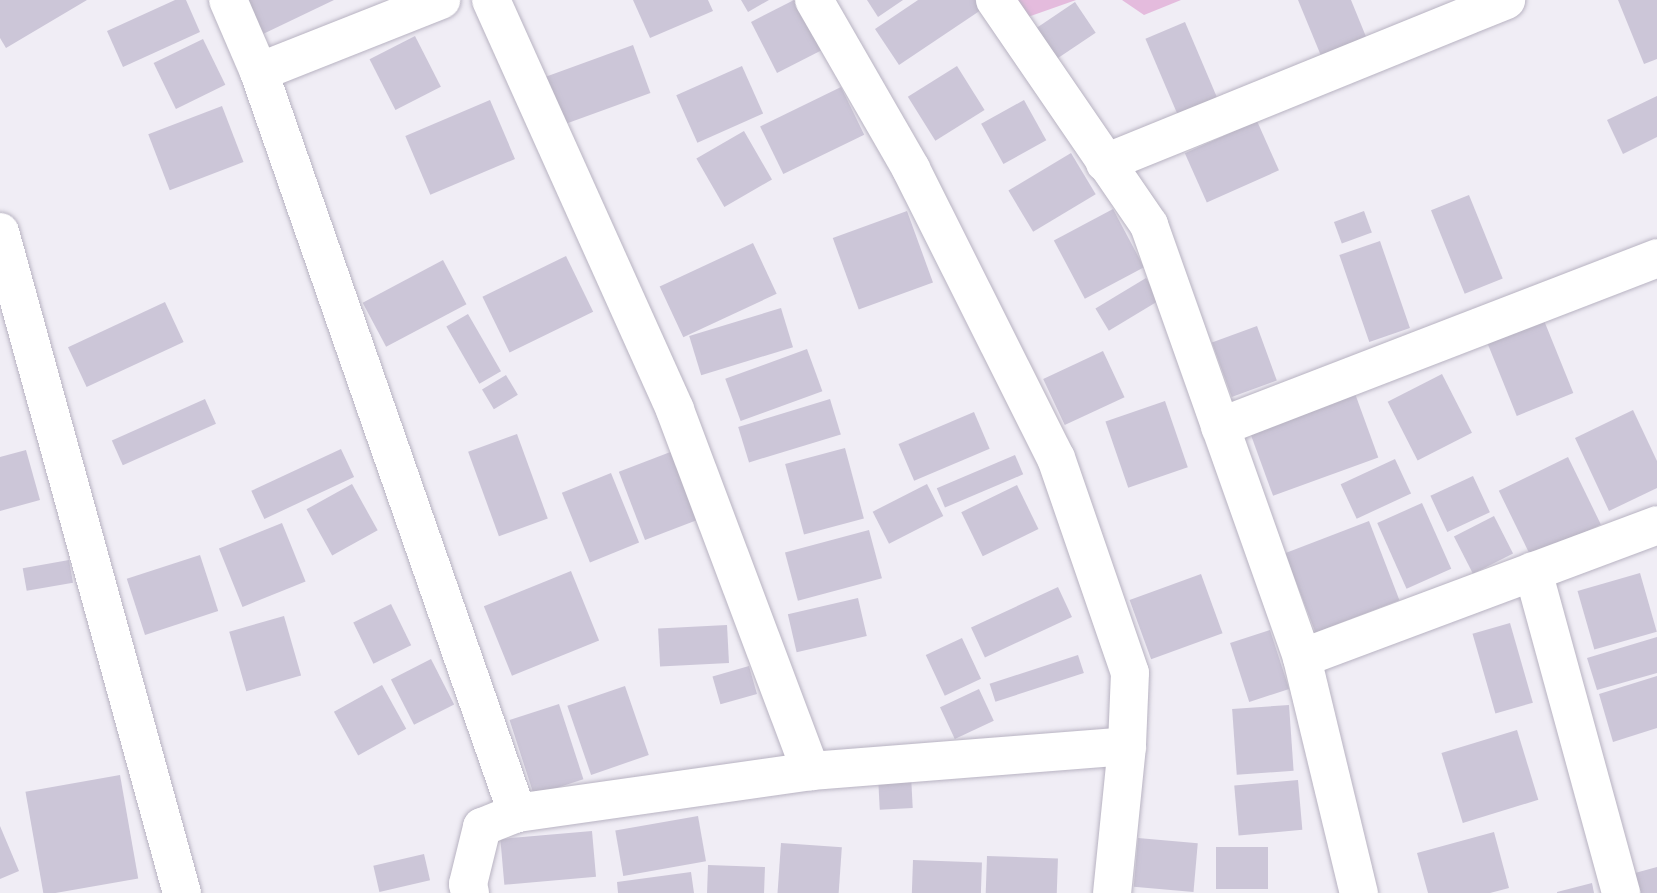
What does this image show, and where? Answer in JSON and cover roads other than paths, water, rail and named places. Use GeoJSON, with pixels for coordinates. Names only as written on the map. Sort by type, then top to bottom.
{"type":"FeatureCollection","features":[{"type":"Feature","properties":{"kind":"street"},"geometry":{"type":"LineString","coordinates":[[228,0],[259,72],[517,813]]}},
{"type":"Feature","properties":{"kind":"street"},"geometry":{"type":"LineString","coordinates":[[259,72],[441,0]]}},
{"type":"Feature","properties":{"kind":"street"},"geometry":{"type":"LineString","coordinates":[[491,0],[675,410],[811,771]]}},
{"type":"Feature","properties":{"kind":"street"},"geometry":{"type":"LineString","coordinates":[[814,0],[911,169],[1056,458],[1130,673],[1127,746],[1112,893]]}},
{"type":"Feature","properties":{"kind":"street"},"geometry":{"type":"LineString","coordinates":[[995,0],[1149,225],[1302,657],[1359,893]]}},
{"type":"Feature","properties":{"kind":"street"},"geometry":{"type":"LineString","coordinates":[[1105,163],[1506,0]]}},
{"type":"Feature","properties":{"kind":"street"},"geometry":{"type":"LineString","coordinates":[[0,232],[182,893]]}},
{"type":"Feature","properties":{"kind":"street"},"geometry":{"type":"LineString","coordinates":[[1220,426],[1657,258]]}},
{"type":"Feature","properties":{"kind":"street"},"geometry":{"type":"LineString","coordinates":[[1302,657],[1657,525]]}},
{"type":"Feature","properties":{"kind":"street"},"geometry":{"type":"LineString","coordinates":[[1533,571],[1621,893]]}},
{"type":"Feature","properties":{"kind":"street"},"geometry":{"type":"LineString","coordinates":[[470,893],[468,884],[482,827],[517,813],[811,771],[1127,746]]}}]}
